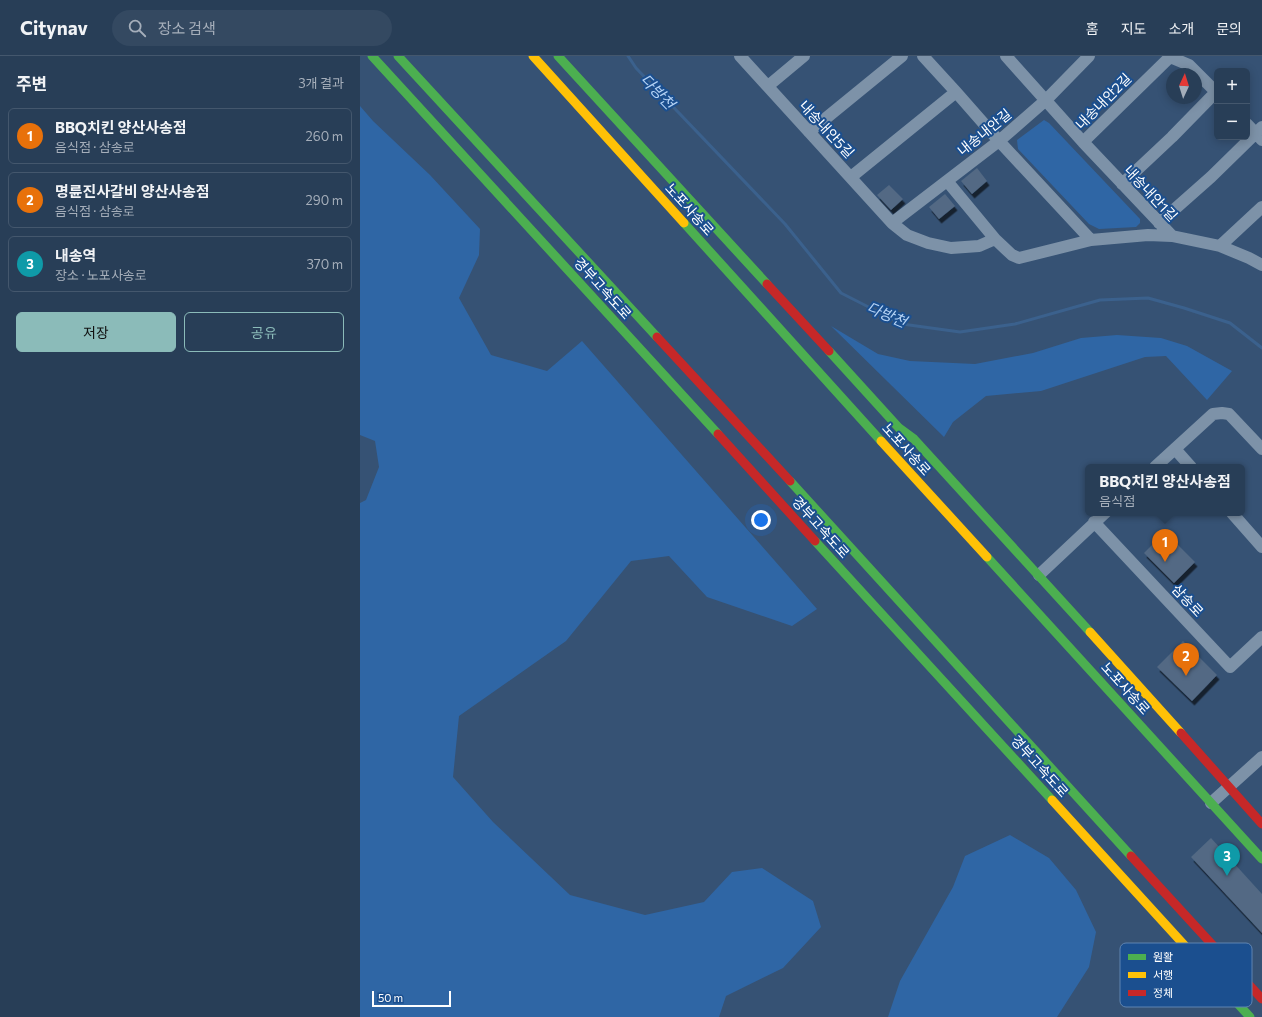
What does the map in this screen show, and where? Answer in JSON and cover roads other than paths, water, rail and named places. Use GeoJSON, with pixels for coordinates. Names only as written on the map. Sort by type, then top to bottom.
{"type":"FeatureCollection","features":[{"type":"Feature","properties":{"kind":"main road","name":"경부고속도로"},"geometry":{"type":"LineString","coordinates":[[372,56],[1182,943]]}},
{"type":"Feature","properties":{"kind":"main road","name":"경부고속도로"},"geometry":{"type":"LineString","coordinates":[[398,56],[746,433],[1210,943]]}},
{"type":"Feature","properties":{"kind":"main road","name":"노포사송로"},"geometry":{"type":"LineString","coordinates":[[533,56],[1262,859]]}},
{"type":"Feature","properties":{"kind":"main road","name":"노포사송로"},"geometry":{"type":"LineString","coordinates":[[558,56],[899,428],[914,440],[1039,575],[1262,824]]}},
{"type":"Feature","properties":{"kind":"main road","name":"경부고속도로"},"geometry":{"type":"LineString","coordinates":[[1252,989],[1262,1000]]}},
{"type":"Feature","properties":{"kind":"main road","name":"경부고속도로"},"geometry":{"type":"LineString","coordinates":[[1241,1007],[1250,1017]]}},
{"type":"Feature","properties":{"kind":"street","name":"내송내안5길"},"geometry":{"type":"LineString","coordinates":[[740,56],[892,223],[906,235],[928,243],[951,248],[979,246],[995,239]]}},
{"type":"Feature","properties":{"kind":"street"},"geometry":{"type":"LineString","coordinates":[[768,86],[804,56]]}},
{"type":"Feature","properties":{"kind":"street"},"geometry":{"type":"LineString","coordinates":[[809,132],[902,56]]}},
{"type":"Feature","properties":{"kind":"street"},"geometry":{"type":"LineString","coordinates":[[923,56],[1091,240]]}},
{"type":"Feature","properties":{"kind":"street","name":"내송내안1길"},"geometry":{"type":"LineString","coordinates":[[1006,56],[1083,142],[1172,236],[1220,246],[1262,265]]}},
{"type":"Feature","properties":{"kind":"street","name":"내송내안길"},"geometry":{"type":"LineString","coordinates":[[892,223],[999,141],[1046,100],[1089,56]]}},
{"type":"Feature","properties":{"kind":"street","name":"내송내안2길"},"geometry":{"type":"LineString","coordinates":[[1083,142],[1170,57],[1189,65],[1214,90]]}},
{"type":"Feature","properties":{"kind":"street"},"geometry":{"type":"LineString","coordinates":[[851,177],[956,92]]}},
{"type":"Feature","properties":{"kind":"street"},"geometry":{"type":"LineString","coordinates":[[1122,184],[1172,137],[1214,94]]}},
{"type":"Feature","properties":{"kind":"street"},"geometry":{"type":"LineString","coordinates":[[1159,223],[1260,133],[1250,126]]}},
{"type":"Feature","properties":{"kind":"street"},"geometry":{"type":"LineString","coordinates":[[947,181],[995,239],[1012,255],[1019,258],[1091,240],[1148,235],[1172,236]]}},
{"type":"Feature","properties":{"kind":"street"},"geometry":{"type":"LineString","coordinates":[[1220,246],[1262,207]]}},
{"type":"Feature","properties":{"kind":"street"},"geometry":{"type":"LineString","coordinates":[[1158,464],[1213,414],[1229,414],[1262,449]]}},
{"type":"Feature","properties":{"kind":"street"},"geometry":{"type":"LineString","coordinates":[[1175,449],[1188,464]]}},
{"type":"Feature","properties":{"kind":"street"},"geometry":{"type":"LineString","coordinates":[[1039,575],[1101,516]]}},
{"type":"Feature","properties":{"kind":"street"},"geometry":{"type":"LineString","coordinates":[[1235,516],[1262,547]]}},
{"type":"Feature","properties":{"kind":"street","name":"삼송로"},"geometry":{"type":"LineString","coordinates":[[1094,522],[1230,667],[1262,637]]}},
{"type":"Feature","properties":{"kind":"street"},"geometry":{"type":"LineString","coordinates":[[1211,803],[1262,756]]}},
{"type":"Feature","properties":{"kind":"waterway","name":"다방천"},"geometry":{"type":"LineString","coordinates":[[628,56],[636,68],[785,224],[841,293],[902,324],[960,332],[1015,324],[1100,300],[1148,298],[1230,323],[1262,348]]}},
{"type":"Feature","properties":{"kind":"place","name":"BBQ치킨 양산사송점"},"geometry":{"type":"Point","coordinates":[1165,562]}},
{"type":"Feature","properties":{"kind":"place","name":"명륜진사갈비 양산사송점"},"geometry":{"type":"Point","coordinates":[1186,676]}},
{"type":"Feature","properties":{"kind":"place","name":"내송역"},"geometry":{"type":"Point","coordinates":[1227,876]}}]}
